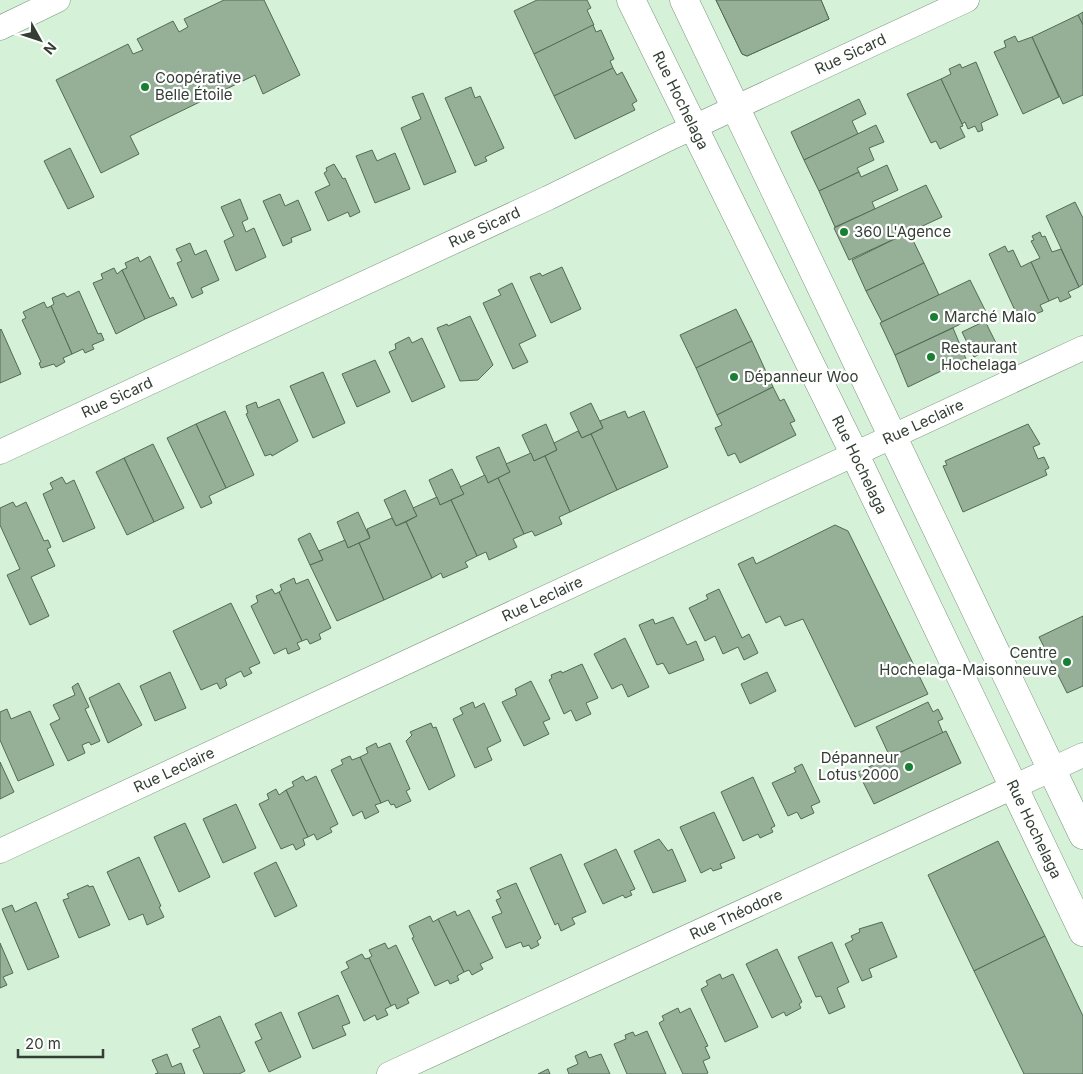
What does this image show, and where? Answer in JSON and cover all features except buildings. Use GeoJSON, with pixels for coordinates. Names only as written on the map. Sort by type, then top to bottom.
{"type":"FeatureCollection","features":[{"type":"Feature","properties":{"kind":"main road","name":"Rue Hochelaga"},"geometry":{"type":"LineString","coordinates":[[630,0],[854,453],[1083,932]]}},
{"type":"Feature","properties":{"kind":"main road"},"geometry":{"type":"LineString","coordinates":[[684,0],[1083,835]]}},
{"type":"Feature","properties":{"kind":"street"},"geometry":{"type":"LineString","coordinates":[[0,28],[58,0]]}},
{"type":"Feature","properties":{"kind":"street","name":"Rue Sicard"},"geometry":{"type":"LineString","coordinates":[[0,452],[548,198],[693,127],[967,0]]}},
{"type":"Feature","properties":{"kind":"street","name":"Rue Leclaire"},"geometry":{"type":"LineString","coordinates":[[0,851],[1083,348]]}},
{"type":"Feature","properties":{"kind":"street","name":"Rue Théodore"},"geometry":{"type":"LineString","coordinates":[[389,1074],[1083,755]]}},
{"type":"Feature","properties":{"kind":"place","name":"Coopérative Belle Étoile"},"geometry":{"type":"Point","coordinates":[145,87]}},
{"type":"Feature","properties":{"kind":"place","name":"360 L'Agence"},"geometry":{"type":"Point","coordinates":[844,232]}},
{"type":"Feature","properties":{"kind":"place","name":"Marché Malo"},"geometry":{"type":"Point","coordinates":[934,317]}},
{"type":"Feature","properties":{"kind":"place","name":"Restaurant Hochelaga"},"geometry":{"type":"Point","coordinates":[931,357]}},
{"type":"Feature","properties":{"kind":"place","name":"Dépanneur Woo"},"geometry":{"type":"Point","coordinates":[734,377]}},
{"type":"Feature","properties":{"kind":"place","name":"Centre Hochelaga-Maisonneuve"},"geometry":{"type":"Point","coordinates":[1067,662]}},
{"type":"Feature","properties":{"kind":"place","name":"Dépanneur Lotus 2000"},"geometry":{"type":"Point","coordinates":[909,767]}}]}
